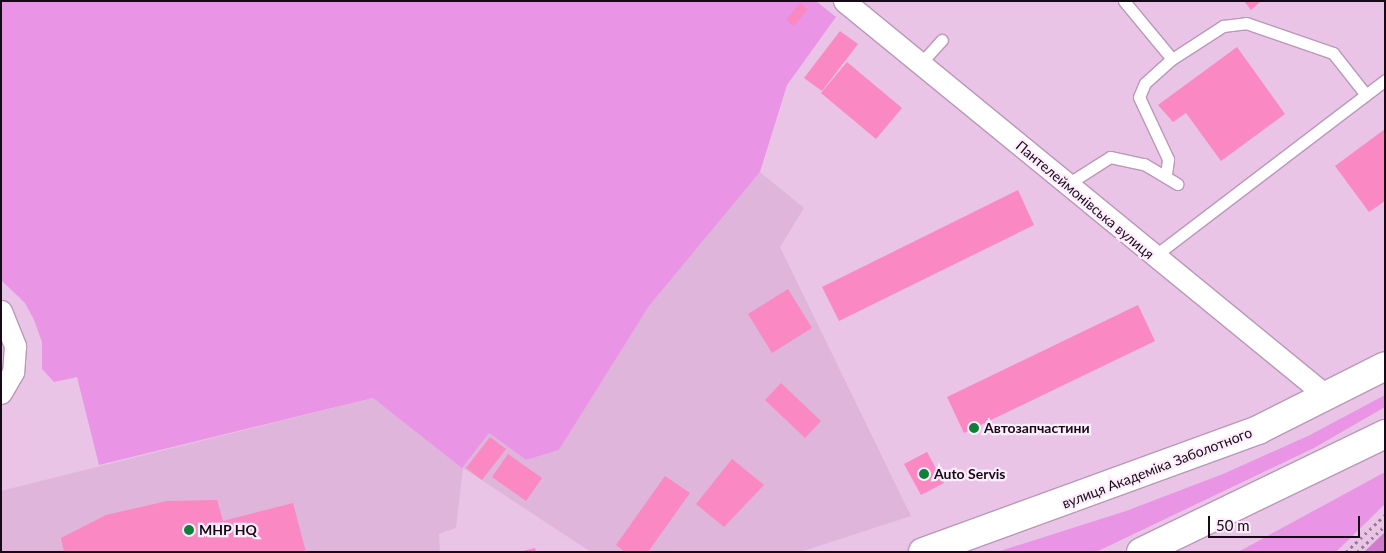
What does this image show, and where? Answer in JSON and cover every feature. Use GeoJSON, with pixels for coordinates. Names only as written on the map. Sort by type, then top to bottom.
{"type":"FeatureCollection","features":[{"type":"Feature","properties":{"kind":"highway","name":"вулиця Академіка Заболотного"},"geometry":{"type":"LineString","coordinates":[[923,552],[1189,458],[1328,398],[1385,366]]}},
{"type":"Feature","properties":{"kind":"highway"},"geometry":{"type":"LineString","coordinates":[[1141,552],[1385,434]]}},
{"type":"Feature","properties":{"kind":"street","name":"Пантелеймонівська вулиця"},"geometry":{"type":"LineString","coordinates":[[844,1],[1153,257],[1328,398]]}},
{"type":"Feature","properties":{"kind":"street"},"geometry":{"type":"LineString","coordinates":[[1,311],[15,346],[13,372],[1,393]]}},
{"type":"Feature","properties":{"kind":"street"},"geometry":{"type":"LineString","coordinates":[[1179,552],[1196,527]]}},
{"type":"Feature","properties":{"kind":"lane"},"geometry":{"type":"LineString","coordinates":[[1124,1],[1172,59]]}},
{"type":"Feature","properties":{"kind":"lane"},"geometry":{"type":"LineString","coordinates":[[1166,174],[1168,159],[1139,97],[1146,83],[1172,59],[1223,26],[1246,23],[1333,53],[1366,94]]}},
{"type":"Feature","properties":{"kind":"lane"},"geometry":{"type":"LineString","coordinates":[[921,63],[942,40]]}},
{"type":"Feature","properties":{"kind":"lane"},"geometry":{"type":"LineString","coordinates":[[1153,257],[1385,80]]}},
{"type":"Feature","properties":{"kind":"lane"},"geometry":{"type":"LineString","coordinates":[[1066,185],[1110,157],[1166,174],[1177,184]]}},
{"type":"Feature","properties":{"kind":"path"},"geometry":{"type":"LineString","coordinates":[[1346,552],[1385,515]]}},
{"type":"Feature","properties":{"kind":"path"},"geometry":{"type":"LineString","coordinates":[[1357,552],[1385,526]]}},
{"type":"Feature","properties":{"kind":"shaded area"},"geometry":{"type":"Polygon","coordinates":[[[1,1],[816,1],[836,17],[787,85],[760,172],[649,306],[559,450],[526,460],[489,433],[462,468],[373,398],[99,465],[77,377],[54,382],[42,369],[42,342],[34,320],[25,303],[1,280],[1,1]]]}},
{"type":"Feature","properties":{"kind":"shaded area"},"geometry":{"type":"Polygon","coordinates":[[[760,172],[804,208],[780,247],[911,516],[800,552],[591,552],[463,468],[456,528],[439,534],[440,552],[1,552],[1,491],[373,398],[462,467],[489,432],[526,460],[559,450],[649,306],[760,172]]]}},
{"type":"Feature","properties":{"kind":"shaded area"},"geometry":{"type":"Polygon","coordinates":[[[1385,395],[1385,407],[1314,448],[1096,552],[997,552],[1126,511],[1223,474],[1310,435],[1385,395]]]}},
{"type":"Feature","properties":{"kind":"shaded area"},"geometry":{"type":"Polygon","coordinates":[[[1385,472],[1385,504],[1336,552],[1238,552],[1385,472]]]}},
{"type":"Feature","properties":{"kind":"shaded area"},"geometry":{"type":"Polygon","coordinates":[[[1385,532],[1385,552],[1364,552],[1385,532]]]}},
{"type":"Feature","properties":{"kind":"building"},"geometry":{"type":"Polygon","coordinates":[[[1244,1],[1261,1],[1251,10],[1244,1]]]}},
{"type":"Feature","properties":{"kind":"building"},"geometry":{"type":"Polygon","coordinates":[[[800,3],[808,9],[794,26],[786,20],[800,3]]]}},
{"type":"Feature","properties":{"kind":"building"},"geometry":{"type":"Polygon","coordinates":[[[840,31],[858,44],[822,91],[804,78],[840,31]]]}},
{"type":"Feature","properties":{"kind":"building"},"geometry":{"type":"Polygon","coordinates":[[[1237,47],[1285,114],[1221,161],[1186,113],[1173,122],[1158,105],[1237,47]]]}},
{"type":"Feature","properties":{"kind":"building"},"geometry":{"type":"Polygon","coordinates":[[[847,62],[902,108],[876,139],[821,93],[847,62]]]}},
{"type":"Feature","properties":{"kind":"building"},"geometry":{"type":"Polygon","coordinates":[[[1385,129],[1385,201],[1369,212],[1335,166],[1385,129]]]}},
{"type":"Feature","properties":{"kind":"building"},"geometry":{"type":"Polygon","coordinates":[[[1018,190],[1034,225],[839,321],[822,287],[1018,190]]]}},
{"type":"Feature","properties":{"kind":"building"},"geometry":{"type":"Polygon","coordinates":[[[788,289],[812,328],[772,353],[748,314],[788,289]]]}},
{"type":"Feature","properties":{"kind":"building"},"geometry":{"type":"Polygon","coordinates":[[[1138,305],[1155,341],[964,433],[947,397],[1138,305]]]}},
{"type":"Feature","properties":{"kind":"building"},"geometry":{"type":"Polygon","coordinates":[[[781,383],[821,421],[805,438],[765,400],[781,383]]]}},
{"type":"Feature","properties":{"kind":"building"},"geometry":{"type":"Polygon","coordinates":[[[490,437],[506,449],[482,480],[466,468],[490,437]]]}},
{"type":"Feature","properties":{"kind":"building","name":"Auto Servis"},"geometry":{"type":"Polygon","coordinates":[[[927,452],[944,483],[921,495],[904,464],[927,452]]]}},
{"type":"Feature","properties":{"kind":"building"},"geometry":{"type":"Polygon","coordinates":[[[508,454],[542,478],[526,501],[492,477],[508,454]]]}},
{"type":"Feature","properties":{"kind":"building"},"geometry":{"type":"Polygon","coordinates":[[[732,459],[764,485],[724,527],[696,504],[732,459]]]}},
{"type":"Feature","properties":{"kind":"building"},"geometry":{"type":"Polygon","coordinates":[[[665,476],[690,493],[648,552],[625,552],[616,545],[665,476]]]}},
{"type":"Feature","properties":{"kind":"building","name":"MHP HQ"},"geometry":{"type":"Polygon","coordinates":[[[217,500],[223,521],[293,503],[306,552],[64,552],[61,538],[106,515],[167,501],[217,500]]]}},
{"type":"Feature","properties":{"kind":"building"},"geometry":{"type":"Polygon","coordinates":[[[535,548],[536,552],[523,551],[535,548]]]}},
{"type":"Feature","properties":{"kind":"place","name":"Автозапчастини"},"geometry":{"type":"Point","coordinates":[974,428]}},
{"type":"Feature","properties":{"kind":"place","name":"Auto Servis"},"geometry":{"type":"Point","coordinates":[924,474]}},
{"type":"Feature","properties":{"kind":"place","name":"MHP HQ"},"geometry":{"type":"Point","coordinates":[189,530]}}]}
